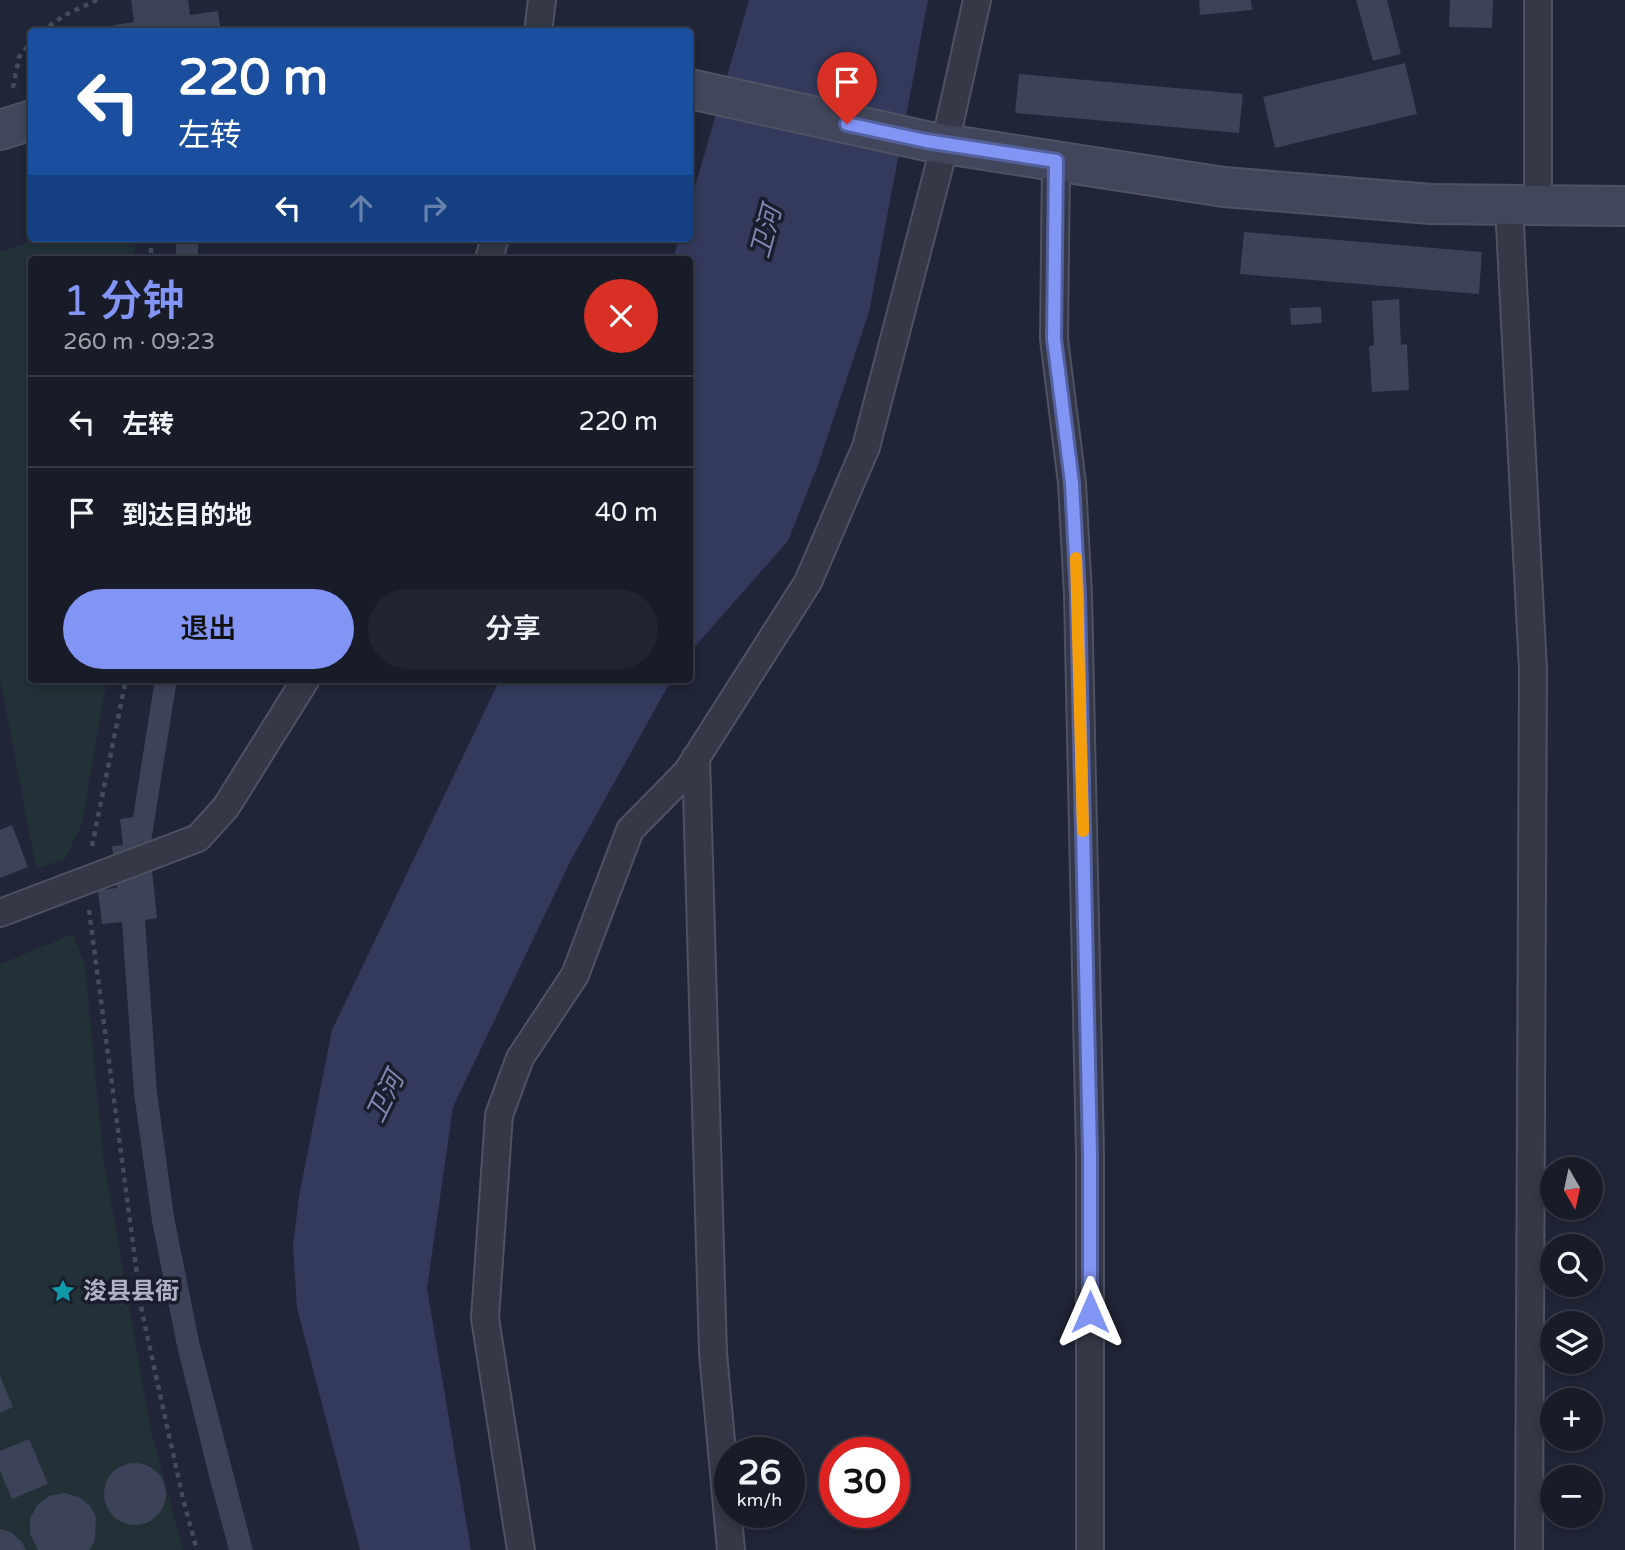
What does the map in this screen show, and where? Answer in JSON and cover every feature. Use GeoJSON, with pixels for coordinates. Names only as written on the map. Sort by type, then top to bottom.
{"type":"FeatureCollection","features":[{"type":"Feature","properties":{"kind":"street"},"geometry":{"type":"LineString","coordinates":[[538,28],[542,0]]}},
{"type":"Feature","properties":{"kind":"street"},"geometry":{"type":"LineString","coordinates":[[521,1550],[485,1318],[499,1115],[520,1058],[575,975],[630,830],[687,772],[808,582],[866,447],[936,142],[977,0]]}},
{"type":"Feature","properties":{"kind":"street"},"geometry":{"type":"LineString","coordinates":[[1529,1550],[1533,670],[1523,197],[1538,0]]}},
{"type":"Feature","properties":{"kind":"street"},"geometry":{"type":"LineString","coordinates":[[693,90],[936,142],[1224,187],[1431,204],[1523,197],[1607,206]]}},
{"type":"Feature","properties":{"kind":"street"},"geometry":{"type":"LineString","coordinates":[[1056,161],[1054,339],[1072,483],[1078,609],[1090,1154],[1090,1550]]}},
{"type":"Feature","properties":{"kind":"street"},"geometry":{"type":"LineString","coordinates":[[0,913],[198,838],[226,807],[304,683]]}},
{"type":"Feature","properties":{"kind":"street"},"geometry":{"type":"LineString","coordinates":[[696,757],[713,1353],[731,1550]]}},
{"type":"Feature","properties":{"kind":"path"},"geometry":{"type":"LineString","coordinates":[[47,28],[65,15],[97,0]]}},
{"type":"Feature","properties":{"kind":"path"},"geometry":{"type":"LineString","coordinates":[[16,125],[13,91],[19,57],[28,46]]}},
{"type":"Feature","properties":{"kind":"path"},"geometry":{"type":"LineString","coordinates":[[126,683],[85,881],[142,1312],[183,1499],[197,1550]]}},
{"type":"Feature","properties":{"kind":"shaded area"},"geometry":{"type":"Polygon","coordinates":[[[28,242],[135,242],[135,256],[28,256],[28,683],[106,683],[82,824],[65,859],[36,869],[0,678],[0,252],[28,242]]]}},
{"type":"Feature","properties":{"kind":"shaded area","name":"浚县县衙"},"geometry":{"type":"Polygon","coordinates":[[[73,934],[85,965],[103,1155],[150,1426],[183,1550],[0,1550],[0,964],[73,934]]]}},
{"type":"Feature","properties":{"kind":"water","name":"卫河"},"geometry":{"type":"Polygon","coordinates":[[[749,0],[928,0],[869,312],[819,462],[788,541],[693,649],[693,256],[674,256],[678,242],[693,242],[693,194],[749,0]]]}},
{"type":"Feature","properties":{"kind":"water","name":"卫河"},"geometry":{"type":"Polygon","coordinates":[[[498,683],[670,683],[571,860],[453,1107],[427,1288],[471,1550],[360,1550],[297,1308],[293,1246],[299,1196],[332,1030],[498,683]]]}},
{"type":"Feature","properties":{"kind":"building"},"geometry":{"type":"Polygon","coordinates":[[[131,0],[188,0],[190,15],[218,11],[220,28],[114,28],[114,25],[134,22],[131,0]]]}},
{"type":"Feature","properties":{"kind":"building"},"geometry":{"type":"Polygon","coordinates":[[[1199,0],[1251,0],[1252,10],[1200,15],[1199,0]]]}},
{"type":"Feature","properties":{"kind":"building"},"geometry":{"type":"Polygon","coordinates":[[[1356,0],[1387,0],[1401,54],[1373,61],[1356,0]]]}},
{"type":"Feature","properties":{"kind":"building"},"geometry":{"type":"Polygon","coordinates":[[[1450,0],[1493,0],[1492,28],[1449,27],[1450,0]]]}},
{"type":"Feature","properties":{"kind":"building"},"geometry":{"type":"Polygon","coordinates":[[[1405,63],[1417,114],[1275,148],[1263,97],[1405,63]]]}},
{"type":"Feature","properties":{"kind":"building"},"geometry":{"type":"Polygon","coordinates":[[[1019,74],[1243,94],[1239,133],[1015,113],[1019,74]]]}},
{"type":"Feature","properties":{"kind":"building"},"geometry":{"type":"Polygon","coordinates":[[[1244,232],[1482,252],[1479,294],[1240,274],[1244,232]]]}},
{"type":"Feature","properties":{"kind":"building"},"geometry":{"type":"Polygon","coordinates":[[[176,242],[198,242],[198,256],[176,256],[176,242]]]}},
{"type":"Feature","properties":{"kind":"building"},"geometry":{"type":"Polygon","coordinates":[[[1399,299],[1401,345],[1407,344],[1409,390],[1372,392],[1369,346],[1374,345],[1372,301],[1399,299]]]}},
{"type":"Feature","properties":{"kind":"building"},"geometry":{"type":"Polygon","coordinates":[[[1321,307],[1322,323],[1291,325],[1290,308],[1321,307]]]}},
{"type":"Feature","properties":{"kind":"building"},"geometry":{"type":"Polygon","coordinates":[[[154,683],[176,683],[151,842],[140,843],[144,870],[152,869],[157,918],[145,920],[157,1092],[174,1217],[199,1341],[253,1550],[229,1550],[177,1346],[152,1221],[134,1094],[122,922],[102,924],[98,890],[117,888],[112,846],[123,845],[120,819],[133,817],[154,683]]]}},
{"type":"Feature","properties":{"kind":"building"},"geometry":{"type":"Polygon","coordinates":[[[12,825],[28,867],[0,878],[0,830],[12,825]]]}},
{"type":"Feature","properties":{"kind":"building"},"geometry":{"type":"Polygon","coordinates":[[[0,1376],[13,1407],[0,1413],[0,1376]]]}},
{"type":"Feature","properties":{"kind":"building"},"geometry":{"type":"Polygon","coordinates":[[[29,1439],[48,1484],[12,1499],[0,1471],[0,1451],[29,1439]]]}},
{"type":"Feature","properties":{"kind":"building"},"geometry":{"type":"Polygon","coordinates":[[[129,1463],[141,1463],[157,1472],[164,1482],[164,1506],[157,1516],[141,1525],[129,1525],[118,1520],[109,1511],[104,1500],[104,1488],[109,1477],[118,1468],[129,1463]]]}},
{"type":"Feature","properties":{"kind":"building"},"geometry":{"type":"Polygon","coordinates":[[[64,1493],[79,1497],[90,1506],[96,1517],[95,1540],[89,1550],[38,1550],[30,1534],[30,1519],[37,1505],[49,1496],[64,1493]]]}},
{"type":"Feature","properties":{"kind":"building"},"geometry":{"type":"Polygon","coordinates":[[[0,1529],[11,1532],[26,1550],[0,1550],[0,1529]]]}},
{"type":"Feature","properties":{"kind":"slow traffic"},"geometry":{"type":"LineString","coordinates":[[1076,558],[1083,831]]}},
{"type":"Feature","properties":{"kind":"place","name":"浚县县衙"},"geometry":{"type":"Point","coordinates":[63,1291]}},
{"type":"Feature","properties":{"kind":"route"},"geometry":{"type":"LineString","coordinates":[[847,124],[926,141],[1056,161],[1054,339],[1072,483],[1078,596],[1090,1154],[1090,1312]]}}]}
